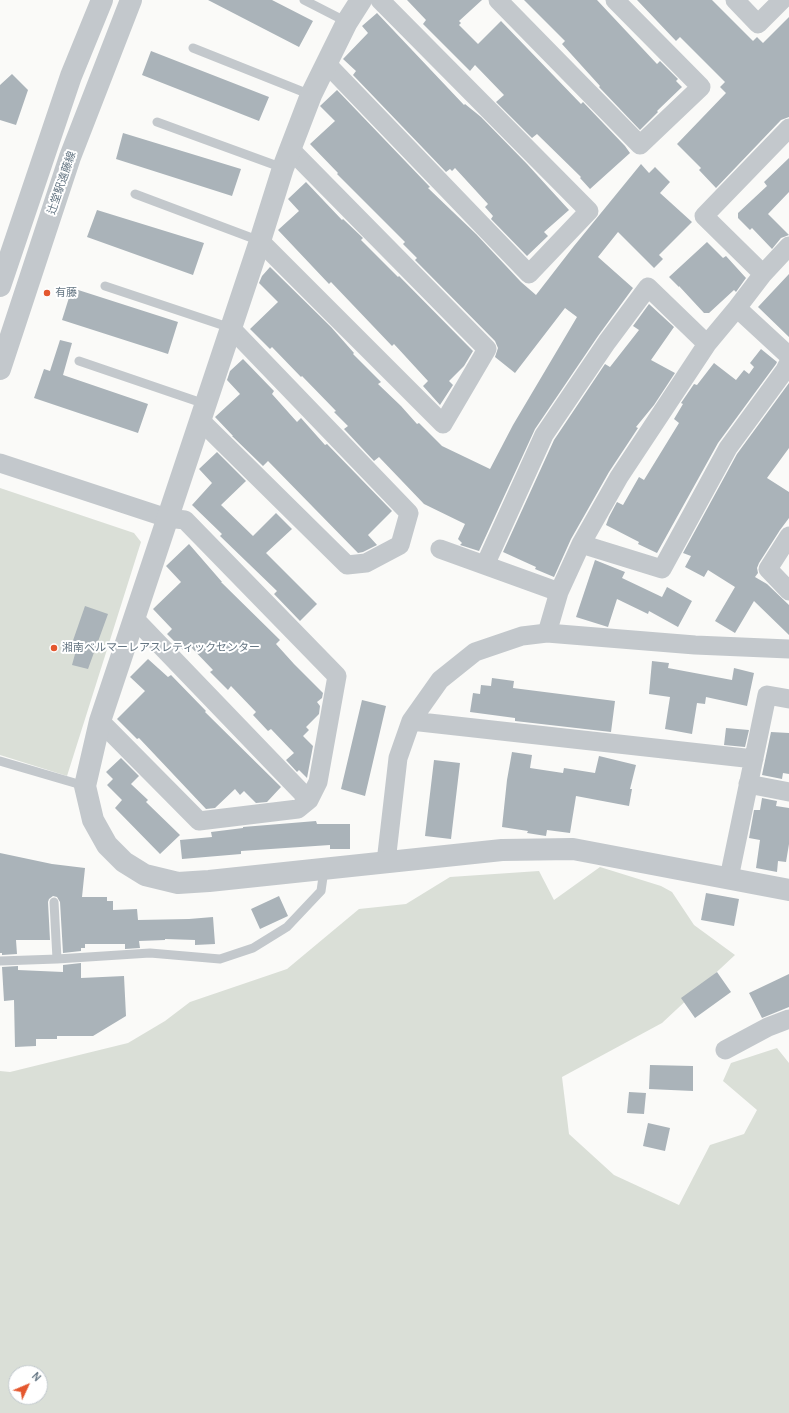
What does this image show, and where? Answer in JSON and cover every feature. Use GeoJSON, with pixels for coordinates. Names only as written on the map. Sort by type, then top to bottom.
{"type":"FeatureCollection","features":[{"type":"Feature","properties":{"kind":"street"},"geometry":{"type":"LineString","coordinates":[[0,286],[71,76],[102,0]]}},
{"type":"Feature","properties":{"kind":"street","name":"辻堂駅遠藤線"},"geometry":{"type":"LineString","coordinates":[[0,369],[70,157],[131,0]]}},
{"type":"Feature","properties":{"kind":"street"},"geometry":{"type":"LineString","coordinates":[[360,0],[347,22],[311,95],[287,158],[100,721],[84,786],[93,820],[107,845],[124,862],[145,875],[178,883],[210,881],[502,850],[573,849],[789,890]]}},
{"type":"Feature","properties":{"kind":"street"},"geometry":{"type":"LineString","coordinates":[[326,63],[529,274],[589,211],[380,0]]}},
{"type":"Feature","properties":{"kind":"street"},"geometry":{"type":"LineString","coordinates":[[498,0],[640,145],[701,87],[615,0]]}},
{"type":"Feature","properties":{"kind":"street"},"geometry":{"type":"LineString","coordinates":[[735,0],[758,24],[782,0]]}},
{"type":"Feature","properties":{"kind":"street"},"geometry":{"type":"LineString","coordinates":[[763,274],[704,216],[789,128]]}},
{"type":"Feature","properties":{"kind":"street"},"geometry":{"type":"LineString","coordinates":[[260,241],[443,424],[487,349],[287,158]]}},
{"type":"Feature","properties":{"kind":"street"},"geometry":{"type":"LineString","coordinates":[[547,634],[559,592],[581,544],[619,476],[707,344],[738,308],[763,274],[789,246]]}},
{"type":"Feature","properties":{"kind":"street"},"geometry":{"type":"LineString","coordinates":[[485,565],[544,435],[607,342],[648,287],[707,344]]}},
{"type":"Feature","properties":{"kind":"street"},"geometry":{"type":"LineString","coordinates":[[581,544],[662,569],[728,448],[787,371],[789,356],[738,308]]}},
{"type":"Feature","properties":{"kind":"street"},"geometry":{"type":"LineString","coordinates":[[203,412],[347,565],[366,563],[400,545],[409,513],[231,328]]}},
{"type":"Feature","properties":{"kind":"street"},"geometry":{"type":"LineString","coordinates":[[0,463],[167,518],[185,520],[337,676],[318,782],[309,800],[298,809],[199,821],[100,721]]}},
{"type":"Feature","properties":{"kind":"street"},"geometry":{"type":"LineString","coordinates":[[789,536],[768,568],[789,591]]}},
{"type":"Feature","properties":{"kind":"street"},"geometry":{"type":"LineString","coordinates":[[440,549],[559,592]]}},
{"type":"Feature","properties":{"kind":"street"},"geometry":{"type":"LineString","coordinates":[[134,618],[309,800]]}},
{"type":"Feature","properties":{"kind":"street"},"geometry":{"type":"LineString","coordinates":[[386,862],[398,758],[411,721],[440,680],[475,652],[522,636],[547,634],[695,645],[789,649]]}},
{"type":"Feature","properties":{"kind":"street"},"geometry":{"type":"LineString","coordinates":[[729,878],[767,695],[789,699]]}},
{"type":"Feature","properties":{"kind":"street"},"geometry":{"type":"LineString","coordinates":[[411,721],[754,759]]}},
{"type":"Feature","properties":{"kind":"street"},"geometry":{"type":"LineString","coordinates":[[748,784],[789,792]]}},
{"type":"Feature","properties":{"kind":"street"},"geometry":{"type":"LineString","coordinates":[[725,1050],[768,1027],[789,1019]]}},
{"type":"Feature","properties":{"kind":"lane"},"geometry":{"type":"LineString","coordinates":[[304,0],[347,22]]}},
{"type":"Feature","properties":{"kind":"lane"},"geometry":{"type":"LineString","coordinates":[[193,48],[311,95]]}},
{"type":"Feature","properties":{"kind":"lane"},"geometry":{"type":"LineString","coordinates":[[157,122],[287,158]]}},
{"type":"Feature","properties":{"kind":"lane"},"geometry":{"type":"LineString","coordinates":[[135,194],[260,241]]}},
{"type":"Feature","properties":{"kind":"lane"},"geometry":{"type":"LineString","coordinates":[[105,286],[231,328]]}},
{"type":"Feature","properties":{"kind":"lane"},"geometry":{"type":"LineString","coordinates":[[79,361],[203,412]]}},
{"type":"Feature","properties":{"kind":"lane"},"geometry":{"type":"LineString","coordinates":[[0,762],[84,786]]}},
{"type":"Feature","properties":{"kind":"lane"},"geometry":{"type":"LineString","coordinates":[[0,961],[150,953],[220,959],[253,948],[287,927],[321,891],[324,868]]}},
{"type":"Feature","properties":{"kind":"lane"},"geometry":{"type":"LineString","coordinates":[[54,902],[57,959]]}},
{"type":"Feature","properties":{"kind":"shaded area","name":"湘南ベルマーレアスレティックセンター"},"geometry":{"type":"Polygon","coordinates":[[[0,488],[134,533],[141,542],[67,776],[0,755],[0,488]]]}},
{"type":"Feature","properties":{"kind":"shaded area"},"geometry":{"type":"Polygon","coordinates":[[[600,867],[661,886],[672,892],[694,925],[735,955],[662,1023],[562,1077],[569,1134],[614,1175],[679,1205],[710,1145],[744,1134],[757,1110],[723,1081],[731,1063],[777,1048],[789,1063],[789,1413],[0,1413],[0,1071],[10,1072],[128,1043],[165,1021],[190,1002],[287,969],[359,909],[406,904],[450,877],[539,871],[554,900],[600,867]]]}},
{"type":"Feature","properties":{"kind":"building"},"geometry":{"type":"Polygon","coordinates":[[[208,0],[272,0],[313,21],[299,47],[208,0]]]}},
{"type":"Feature","properties":{"kind":"building"},"geometry":{"type":"Polygon","coordinates":[[[407,0],[482,0],[459,21],[461,23],[459,25],[478,44],[501,21],[581,104],[583,102],[630,153],[590,189],[580,178],[581,177],[537,134],[532,138],[496,102],[504,95],[475,65],[470,71],[423,24],[426,20],[407,0]]]}},
{"type":"Feature","properties":{"kind":"building"},"geometry":{"type":"Polygon","coordinates":[[[524,0],[597,0],[657,64],[660,61],[678,79],[676,81],[682,87],[640,130],[599,87],[600,86],[562,44],[565,41],[524,0]]]}},
{"type":"Feature","properties":{"kind":"building"},"geometry":{"type":"Polygon","coordinates":[[[637,0],[712,0],[753,41],[757,37],[763,43],[789,17],[789,117],[781,120],[716,188],[699,170],[701,168],[677,144],[726,93],[720,87],[725,82],[680,37],[676,41],[637,0]]]}},
{"type":"Feature","properties":{"kind":"building"},"geometry":{"type":"Polygon","coordinates":[[[377,13],[464,105],[465,104],[481,117],[527,164],[569,210],[544,232],[548,236],[527,256],[491,219],[493,216],[485,207],[488,204],[455,168],[452,171],[450,169],[446,172],[353,75],[356,71],[343,59],[368,33],[362,26],[377,13]]]}},
{"type":"Feature","properties":{"kind":"building"},"geometry":{"type":"Polygon","coordinates":[[[151,51],[269,97],[259,121],[142,75],[151,51]]]}},
{"type":"Feature","properties":{"kind":"building"},"geometry":{"type":"Polygon","coordinates":[[[12,74],[28,90],[16,125],[0,120],[0,85],[12,74]]]}},
{"type":"Feature","properties":{"kind":"building"},"geometry":{"type":"Polygon","coordinates":[[[337,90],[430,187],[428,188],[476,234],[521,282],[536,295],[641,164],[649,173],[655,167],[670,182],[660,193],[692,222],[659,255],[663,259],[654,268],[618,232],[598,257],[633,288],[598,336],[535,429],[479,551],[460,545],[462,543],[458,539],[465,524],[424,504],[379,457],[374,461],[344,429],[348,426],[334,412],[336,411],[272,347],[270,349],[250,329],[278,302],[259,283],[262,276],[270,267],[331,327],[354,353],[353,354],[381,382],[378,384],[417,424],[419,423],[442,446],[490,469],[513,425],[577,317],[565,308],[515,373],[495,357],[498,348],[495,341],[415,260],[417,258],[403,244],[405,242],[337,174],[338,173],[310,144],[335,121],[320,106],[337,90]]]}},
{"type":"Feature","properties":{"kind":"building"},"geometry":{"type":"Polygon","coordinates":[[[123,133],[241,169],[232,196],[116,159],[123,133]]]}},
{"type":"Feature","properties":{"kind":"building"},"geometry":{"type":"Polygon","coordinates":[[[789,158],[789,192],[768,214],[789,235],[781,238],[772,249],[752,228],[750,230],[738,218],[738,213],[767,186],[764,182],[789,158]]]}},
{"type":"Feature","properties":{"kind":"building"},"geometry":{"type":"Polygon","coordinates":[[[306,182],[342,220],[343,219],[363,238],[361,240],[473,351],[464,366],[449,381],[453,385],[440,405],[423,386],[428,381],[394,344],[392,346],[331,282],[329,284],[278,230],[299,211],[288,199],[306,182]]]}},
{"type":"Feature","properties":{"kind":"building"},"geometry":{"type":"Polygon","coordinates":[[[97,210],[204,243],[193,275],[87,237],[97,210]]]}},
{"type":"Feature","properties":{"kind":"building"},"geometry":{"type":"Polygon","coordinates":[[[707,242],[723,258],[726,256],[746,278],[736,292],[734,290],[709,313],[704,313],[669,277],[707,242]]]}},
{"type":"Feature","properties":{"kind":"building"},"geometry":{"type":"Polygon","coordinates":[[[789,274],[789,337],[758,307],[789,274]]]}},
{"type":"Feature","properties":{"kind":"building"},"geometry":{"type":"Polygon","coordinates":[[[72,288],[178,322],[168,354],[62,320],[72,288]]]}},
{"type":"Feature","properties":{"kind":"building"},"geometry":{"type":"Polygon","coordinates":[[[649,304],[674,327],[651,360],[675,373],[654,405],[636,427],[638,428],[609,472],[571,539],[554,577],[503,552],[554,440],[605,364],[610,367],[639,330],[633,326],[649,304]]]}},
{"type":"Feature","properties":{"kind":"building"},"geometry":{"type":"Polygon","coordinates":[[[60,340],[72,343],[63,375],[148,404],[138,433],[34,398],[44,369],[50,371],[60,340]]]}},
{"type":"Feature","properties":{"kind":"building"},"geometry":{"type":"Polygon","coordinates":[[[761,349],[777,362],[776,364],[718,443],[657,553],[638,544],[639,542],[606,525],[617,502],[623,505],[639,477],[644,480],[679,423],[674,419],[683,404],[681,403],[694,384],[697,385],[714,363],[736,380],[744,370],[749,374],[754,367],[750,363],[761,349]]]}},
{"type":"Feature","properties":{"kind":"building"},"geometry":{"type":"Polygon","coordinates":[[[243,359],[274,391],[272,394],[297,422],[301,418],[325,445],[327,444],[392,511],[368,535],[377,545],[358,553],[268,461],[263,466],[215,417],[240,394],[227,380],[230,371],[243,359]]]}},
{"type":"Feature","properties":{"kind":"building"},"geometry":{"type":"Polygon","coordinates":[[[789,383],[789,448],[767,478],[789,492],[789,518],[759,563],[757,568],[758,573],[755,577],[767,584],[789,605],[789,635],[754,601],[735,633],[715,621],[735,587],[708,570],[704,577],[685,567],[691,556],[683,553],[737,454],[789,383]]]}},
{"type":"Feature","properties":{"kind":"building"},"geometry":{"type":"Polygon","coordinates":[[[217,452],[246,481],[221,505],[253,536],[276,513],[292,529],[266,553],[317,604],[300,621],[274,594],[277,591],[220,536],[222,534],[192,505],[212,483],[199,469],[217,452]]]}},
{"type":"Feature","properties":{"kind":"building"},"geometry":{"type":"Polygon","coordinates":[[[189,544],[221,582],[280,640],[276,644],[323,693],[322,698],[317,702],[320,706],[319,714],[306,727],[309,730],[303,736],[313,746],[307,778],[299,770],[297,772],[286,760],[294,753],[271,729],[268,731],[253,715],[256,712],[231,686],[228,690],[210,672],[213,670],[188,644],[183,650],[167,634],[172,629],[153,609],[181,582],[166,566],[189,544]]]}},
{"type":"Feature","properties":{"kind":"building"},"geometry":{"type":"Polygon","coordinates":[[[595,560],[625,572],[622,578],[662,597],[667,587],[692,601],[678,627],[649,611],[648,614],[617,599],[608,627],[576,617],[595,560]]]}},
{"type":"Feature","properties":{"kind":"building"},"geometry":{"type":"Polygon","coordinates":[[[85,606],[108,614],[88,669],[72,665],[75,654],[69,652],[85,606]]]}},
{"type":"Feature","properties":{"kind":"building"},"geometry":{"type":"Polygon","coordinates":[[[148,659],[168,677],[171,675],[206,711],[205,712],[281,787],[267,802],[256,803],[244,791],[240,795],[235,789],[215,808],[206,809],[139,738],[137,739],[117,719],[145,691],[130,677],[148,659]]]}},
{"type":"Feature","properties":{"kind":"building"},"geometry":{"type":"Polygon","coordinates":[[[652,661],[669,663],[668,668],[732,680],[734,668],[754,673],[747,706],[706,697],[705,704],[697,703],[692,734],[665,729],[670,697],[649,694],[652,661]]]}},
{"type":"Feature","properties":{"kind":"building"},"geometry":{"type":"Polygon","coordinates":[[[492,678],[514,681],[513,688],[615,701],[611,732],[515,721],[515,718],[470,712],[473,693],[480,694],[481,685],[491,686],[492,678]]]}},
{"type":"Feature","properties":{"kind":"building"},"geometry":{"type":"Polygon","coordinates":[[[362,700],[386,706],[365,796],[341,789],[362,700]]]}},
{"type":"Feature","properties":{"kind":"building"},"geometry":{"type":"Polygon","coordinates":[[[726,728],[749,730],[745,747],[724,745],[726,728]]]}},
{"type":"Feature","properties":{"kind":"building"},"geometry":{"type":"Polygon","coordinates":[[[771,732],[789,733],[789,774],[783,773],[782,779],[762,775],[771,732]]]}},
{"type":"Feature","properties":{"kind":"building"},"geometry":{"type":"Polygon","coordinates":[[[512,752],[532,755],[530,768],[563,773],[564,768],[595,773],[599,756],[636,765],[630,789],[632,789],[629,806],[576,796],[570,833],[547,830],[546,836],[527,833],[528,831],[502,827],[507,780],[512,752]]]}},
{"type":"Feature","properties":{"kind":"building"},"geometry":{"type":"Polygon","coordinates":[[[121,758],[139,776],[131,784],[148,800],[146,802],[180,835],[160,854],[115,808],[122,800],[107,785],[113,779],[106,772],[121,758]]]}},
{"type":"Feature","properties":{"kind":"building"},"geometry":{"type":"Polygon","coordinates":[[[434,760],[460,763],[451,839],[425,836],[434,760]]]}},
{"type":"Feature","properties":{"kind":"building"},"geometry":{"type":"Polygon","coordinates":[[[762,798],[777,801],[776,806],[789,808],[789,844],[786,862],[778,861],[777,872],[756,868],[760,840],[749,838],[754,810],[760,810],[762,798]]]}},
{"type":"Feature","properties":{"kind":"building"},"geometry":{"type":"Polygon","coordinates":[[[316,821],[317,824],[350,824],[350,849],[330,849],[330,845],[241,851],[241,854],[182,859],[180,840],[212,837],[211,832],[243,827],[316,821]]]}},
{"type":"Feature","properties":{"kind":"building"},"geometry":{"type":"Polygon","coordinates":[[[0,853],[52,864],[85,868],[82,897],[107,897],[107,901],[113,901],[113,910],[137,909],[138,920],[213,917],[215,944],[195,945],[195,940],[165,939],[139,941],[140,948],[125,949],[125,944],[85,944],[85,948],[81,948],[81,951],[63,953],[60,902],[57,897],[53,896],[48,902],[50,940],[16,940],[17,954],[2,955],[2,953],[0,953],[0,853]]]}},
{"type":"Feature","properties":{"kind":"building"},"geometry":{"type":"Polygon","coordinates":[[[706,893],[739,899],[734,926],[701,920],[706,893]]]}},
{"type":"Feature","properties":{"kind":"building"},"geometry":{"type":"Polygon","coordinates":[[[279,896],[288,916],[260,929],[251,909],[279,896]]]}},
{"type":"Feature","properties":{"kind":"building"},"geometry":{"type":"Polygon","coordinates":[[[81,963],[81,978],[124,976],[126,1016],[93,1036],[57,1036],[57,1039],[36,1039],[36,1046],[15,1047],[14,1000],[4,1001],[2,967],[18,966],[18,970],[63,972],[63,965],[81,963]]]}},
{"type":"Feature","properties":{"kind":"building"},"geometry":{"type":"Polygon","coordinates":[[[717,972],[731,992],[695,1018],[681,998],[717,972]]]}},
{"type":"Feature","properties":{"kind":"building"},"geometry":{"type":"Polygon","coordinates":[[[789,974],[789,1007],[762,1018],[749,993],[789,974]]]}},
{"type":"Feature","properties":{"kind":"building"},"geometry":{"type":"Polygon","coordinates":[[[650,1065],[693,1066],[693,1091],[649,1089],[650,1065]]]}},
{"type":"Feature","properties":{"kind":"building"},"geometry":{"type":"Polygon","coordinates":[[[629,1092],[646,1093],[644,1114],[627,1113],[629,1092]]]}},
{"type":"Feature","properties":{"kind":"building"},"geometry":{"type":"Polygon","coordinates":[[[648,1123],[670,1128],[665,1151],[643,1146],[648,1123]]]}},
{"type":"Feature","properties":{"kind":"place","name":"有藤"},"geometry":{"type":"Point","coordinates":[47,293]}},
{"type":"Feature","properties":{"kind":"place","name":"湘南ベルマーレアスレティックセンター"},"geometry":{"type":"Point","coordinates":[54,648]}}]}
